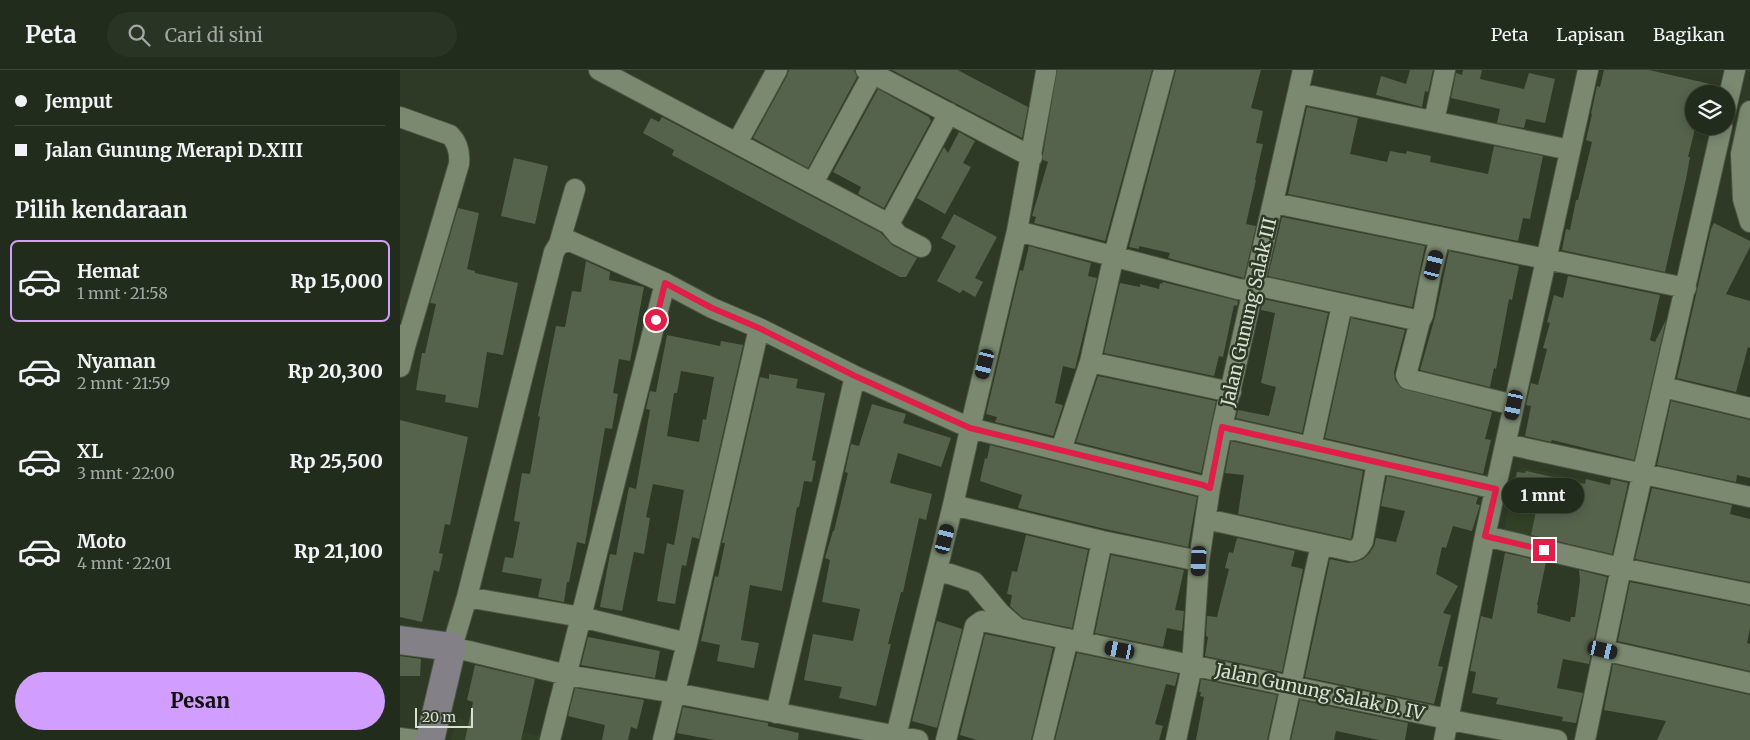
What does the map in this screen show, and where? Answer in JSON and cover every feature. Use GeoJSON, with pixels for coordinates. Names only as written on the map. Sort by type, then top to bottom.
{"type":"FeatureCollection","features":[{"type":"Feature","properties":{"kind":"street"},"geometry":{"type":"LineString","coordinates":[[737,143],[777,70]]}},
{"type":"Feature","properties":{"kind":"street"},"geometry":{"type":"LineString","coordinates":[[1061,450],[1090,362],[1114,255],[1164,70]]}},
{"type":"Feature","properties":{"kind":"street","name":"Jalan Gunung Salak III"},"geometry":{"type":"LineString","coordinates":[[1176,740],[1192,666],[1199,561],[1210,488],[1222,427],[1304,70]]}},
{"type":"Feature","properties":{"kind":"street"},"geometry":{"type":"LineString","coordinates":[[1434,121],[1445,70]]}},
{"type":"Feature","properties":{"kind":"street"},"geometry":{"type":"LineString","coordinates":[[1444,740],[1485,536],[1588,70]]}},
{"type":"Feature","properties":{"kind":"street"},"geometry":{"type":"LineString","coordinates":[[1732,85],[1735,70]]}},
{"type":"Feature","properties":{"kind":"street"},"geometry":{"type":"LineString","coordinates":[[813,184],[870,72],[1032,156]]}},
{"type":"Feature","properties":{"kind":"street"},"geometry":{"type":"LineString","coordinates":[[896,738],[1017,231],[1046,72]]}},
{"type":"Feature","properties":{"kind":"street"},"geometry":{"type":"LineString","coordinates":[[610,73],[889,224],[898,235],[921,247]]}},
{"type":"Feature","properties":{"kind":"street"},"geometry":{"type":"LineString","coordinates":[[1298,93],[1570,150]]}},
{"type":"Feature","properties":{"kind":"street"},"geometry":{"type":"LineString","coordinates":[[1750,111],[1741,154],[1750,222]]}},
{"type":"Feature","properties":{"kind":"street"},"geometry":{"type":"LineString","coordinates":[[889,224],[949,113]]}},
{"type":"Feature","properties":{"kind":"street"},"geometry":{"type":"LineString","coordinates":[[400,117],[450,135],[456,140],[460,157],[403,340],[400,367]]}},
{"type":"Feature","properties":{"kind":"street"},"geometry":{"type":"LineString","coordinates":[[1585,740],[1603,650],[1720,135]]}},
{"type":"Feature","properties":{"kind":"street"},"geometry":{"type":"LineString","coordinates":[[430,740],[452,647],[467,597],[554,252],[560,244],[574,189]]}},
{"type":"Feature","properties":{"kind":"street"},"geometry":{"type":"LineString","coordinates":[[1274,203],[1686,288]]}},
{"type":"Feature","properties":{"kind":"street"},"geometry":{"type":"LineString","coordinates":[[1017,231],[1238,289],[1254,288],[1420,321]]}},
{"type":"Feature","properties":{"kind":"street"},"geometry":{"type":"LineString","coordinates":[[1440,237],[1423,315],[1406,375],[1408,379],[1514,405]]}},
{"type":"Feature","properties":{"kind":"street"},"geometry":{"type":"LineString","coordinates":[[560,244],[570,241],[665,283],[712,308],[759,328],[855,376],[970,428],[1210,488]]}},
{"type":"Feature","properties":{"kind":"street"},"geometry":{"type":"LineString","coordinates":[[550,740],[665,283]]}},
{"type":"Feature","properties":{"kind":"street"},"geometry":{"type":"LineString","coordinates":[[1311,447],[1342,305]]}},
{"type":"Feature","properties":{"kind":"street"},"geometry":{"type":"LineString","coordinates":[[663,740],[759,328]]}},
{"type":"Feature","properties":{"kind":"street"},"geometry":{"type":"LineString","coordinates":[[1090,362],[1230,392]]}},
{"type":"Feature","properties":{"kind":"street"},"geometry":{"type":"LineString","coordinates":[[776,713],[855,376]]}},
{"type":"Feature","properties":{"kind":"street"},"geometry":{"type":"LineString","coordinates":[[1663,387],[1750,407]]}},
{"type":"Feature","properties":{"kind":"street"},"geometry":{"type":"LineString","coordinates":[[1222,427],[1496,489]]}},
{"type":"Feature","properties":{"kind":"street"},"geometry":{"type":"LineString","coordinates":[[1506,444],[1750,497]]}},
{"type":"Feature","properties":{"kind":"street"},"geometry":{"type":"LineString","coordinates":[[1206,519],[1351,552],[1359,548],[1362,541],[1377,462]]}},
{"type":"Feature","properties":{"kind":"street"},"geometry":{"type":"LineString","coordinates":[[953,505],[1102,541],[1199,561]]}},
{"type":"Feature","properties":{"kind":"street"},"geometry":{"type":"LineString","coordinates":[[1485,536],[1622,568],[1750,594]]}},
{"type":"Feature","properties":{"kind":"street"},"geometry":{"type":"LineString","coordinates":[[1043,740],[1102,541]]}},
{"type":"Feature","properties":{"kind":"street"},"geometry":{"type":"LineString","coordinates":[[1279,740],[1301,630],[1321,545]]}},
{"type":"Feature","properties":{"kind":"street"},"geometry":{"type":"LineString","coordinates":[[937,572],[974,582],[1000,613],[1017,628]]}},
{"type":"Feature","properties":{"kind":"street"},"geometry":{"type":"LineString","coordinates":[[467,597],[581,617],[687,643]]}},
{"type":"Feature","properties":{"kind":"street","name":"Jalan Gunung Salak D. IV"},"geometry":{"type":"LineString","coordinates":[[946,740],[975,626],[982,621],[1556,740]]}},
{"type":"Feature","properties":{"kind":"street"},"geometry":{"type":"LineString","coordinates":[[400,640],[452,647],[567,675],[674,693],[896,738],[918,740]]}},
{"type":"Feature","properties":{"kind":"street"},"geometry":{"type":"LineString","coordinates":[[1603,650],[1750,684]]}},
{"type":"Feature","properties":{"kind":"street"},"geometry":{"type":"LineString","coordinates":[[400,738],[416,740]]}},
{"type":"Feature","properties":{"kind":"shaded area"},"geometry":{"type":"Polygon","coordinates":[[[1523,467],[1634,490],[1618,563],[1503,535],[1516,472],[1523,467]]]}},
{"type":"Feature","properties":{"kind":"shaded area"},"geometry":{"type":"Polygon","coordinates":[[[457,718],[539,736],[541,740],[451,740],[457,718]]]}},
{"type":"Feature","properties":{"kind":"building"},"geometry":{"type":"Polygon","coordinates":[[[789,70],[854,70],[857,77],[808,168],[753,138],[789,70]]]}},
{"type":"Feature","properties":{"kind":"building"},"geometry":{"type":"Polygon","coordinates":[[[892,70],[958,70],[1028,107],[1022,138],[892,70]]]}},
{"type":"Feature","properties":{"kind":"building"},"geometry":{"type":"Polygon","coordinates":[[[1057,70],[1152,70],[1105,241],[1034,223],[1036,217],[1032,216],[1048,162],[1043,160],[1043,154],[1057,70]]]}},
{"type":"Feature","properties":{"kind":"building"},"geometry":{"type":"Polygon","coordinates":[[[1176,70],[1261,70],[1251,108],[1263,111],[1256,143],[1263,144],[1246,224],[1256,226],[1244,278],[1168,258],[1170,253],[1139,246],[1139,249],[1129,247],[1176,70]]]}},
{"type":"Feature","properties":{"kind":"building"},"geometry":{"type":"Polygon","coordinates":[[[1410,70],[1433,70],[1428,92],[1425,91],[1422,107],[1376,95],[1381,76],[1406,84],[1410,70]]]}},
{"type":"Feature","properties":{"kind":"building"},"geometry":{"type":"Polygon","coordinates":[[[1463,70],[1482,70],[1480,79],[1524,89],[1529,73],[1555,79],[1545,123],[1526,119],[1524,128],[1497,123],[1500,109],[1451,98],[1456,73],[1462,75],[1463,70]]]}},
{"type":"Feature","properties":{"kind":"building"},"geometry":{"type":"Polygon","coordinates":[[[1604,70],[1649,70],[1715,85],[1685,85],[1685,135],[1694,135],[1688,157],[1690,157],[1686,179],[1665,272],[1562,250],[1566,229],[1570,230],[1592,142],[1586,140],[1597,86],[1600,87],[1604,70]]]}},
{"type":"Feature","properties":{"kind":"building"},"geometry":{"type":"Polygon","coordinates":[[[878,89],[929,117],[931,121],[884,208],[858,194],[861,187],[833,172],[878,89]]]}},
{"type":"Feature","properties":{"kind":"building"},"geometry":{"type":"Polygon","coordinates":[[[1307,107],[1358,118],[1350,154],[1387,162],[1390,151],[1406,154],[1407,151],[1431,156],[1430,162],[1488,174],[1494,146],[1543,156],[1530,219],[1523,218],[1518,241],[1288,194],[1307,107]]]}},
{"type":"Feature","properties":{"kind":"building"},"geometry":{"type":"Polygon","coordinates":[[[662,117],[881,233],[892,245],[917,258],[906,277],[900,277],[672,155],[674,150],[643,133],[651,118],[659,122],[662,117]]]}},
{"type":"Feature","properties":{"kind":"building"},"geometry":{"type":"Polygon","coordinates":[[[959,132],[975,141],[963,163],[971,167],[945,214],[917,198],[944,147],[948,153],[959,132]]]}},
{"type":"Feature","properties":{"kind":"building"},"geometry":{"type":"Polygon","coordinates":[[[514,158],[548,166],[535,224],[501,216],[514,158]]]}},
{"type":"Feature","properties":{"kind":"building"},"geometry":{"type":"Polygon","coordinates":[[[458,208],[479,213],[467,269],[475,271],[475,273],[518,283],[503,355],[487,352],[478,408],[445,402],[446,395],[416,390],[422,353],[425,353],[436,304],[430,303],[458,208]]]}},
{"type":"Feature","properties":{"kind":"building"},"geometry":{"type":"Polygon","coordinates":[[[954,214],[997,237],[975,278],[983,282],[975,297],[963,290],[960,293],[937,281],[956,246],[941,238],[954,214]]]}},
{"type":"Feature","properties":{"kind":"building"},"geometry":{"type":"Polygon","coordinates":[[[1282,217],[1425,246],[1412,307],[1268,276],[1282,217]]]}},
{"type":"Feature","properties":{"kind":"building"},"geometry":{"type":"Polygon","coordinates":[[[1714,223],[1750,241],[1750,247],[1726,294],[1750,301],[1750,348],[1748,347],[1736,392],[1677,378],[1711,229],[1714,223]]]}},
{"type":"Feature","properties":{"kind":"building"},"geometry":{"type":"Polygon","coordinates":[[[1029,246],[1091,263],[1088,276],[1097,278],[1075,369],[1063,366],[1055,403],[1063,405],[1053,436],[995,422],[997,417],[986,414],[1020,270],[1023,271],[1029,246]]]}},
{"type":"Feature","properties":{"kind":"building"},"geometry":{"type":"Polygon","coordinates":[[[1449,251],[1519,266],[1512,300],[1509,299],[1496,369],[1494,368],[1490,387],[1420,370],[1435,317],[1449,251]]]}},
{"type":"Feature","properties":{"kind":"building"},"geometry":{"type":"Polygon","coordinates":[[[586,261],[610,272],[609,280],[644,287],[630,361],[619,359],[613,393],[618,394],[612,429],[605,428],[585,544],[577,542],[564,602],[538,597],[542,579],[502,572],[505,557],[513,558],[520,522],[514,521],[522,473],[530,474],[540,417],[538,416],[556,326],[565,327],[572,291],[581,292],[586,261]]]}},
{"type":"Feature","properties":{"kind":"building"},"geometry":{"type":"Polygon","coordinates":[[[1568,276],[1660,295],[1650,340],[1655,342],[1666,320],[1634,460],[1552,440],[1551,442],[1525,436],[1531,406],[1526,405],[1531,383],[1538,385],[1547,349],[1543,348],[1550,323],[1547,322],[1554,295],[1563,298],[1568,276]]]}},
{"type":"Feature","properties":{"kind":"building"},"geometry":{"type":"Polygon","coordinates":[[[1163,282],[1238,301],[1237,306],[1234,305],[1223,357],[1219,356],[1214,376],[1104,353],[1120,283],[1140,287],[1140,284],[1159,289],[1160,283],[1162,284],[1163,282]]]}},
{"type":"Feature","properties":{"kind":"building"},"geometry":{"type":"Polygon","coordinates":[[[1263,299],[1328,313],[1302,433],[1236,418],[1238,410],[1269,416],[1276,387],[1261,383],[1275,313],[1261,310],[1263,299]]]}},
{"type":"Feature","properties":{"kind":"building"},"geometry":{"type":"Polygon","coordinates":[[[1351,318],[1405,330],[1394,372],[1395,380],[1401,388],[1492,412],[1485,439],[1491,440],[1483,474],[1325,438],[1351,318]]]}},
{"type":"Feature","properties":{"kind":"building"},"geometry":{"type":"Polygon","coordinates":[[[667,335],[720,346],[721,341],[743,345],[699,539],[692,537],[686,566],[682,565],[675,604],[657,601],[667,543],[674,545],[684,490],[653,484],[646,517],[650,518],[644,554],[634,552],[622,611],[600,607],[610,554],[616,555],[629,487],[636,489],[650,410],[646,409],[650,391],[656,392],[667,335]],[[681,371],[677,393],[674,393],[667,436],[699,442],[703,419],[706,420],[714,377],[681,371]]]}},
{"type":"Feature","properties":{"kind":"building"},"geometry":{"type":"Polygon","coordinates":[[[769,374],[798,379],[796,388],[825,393],[812,460],[816,461],[812,482],[804,481],[799,507],[797,507],[782,591],[750,585],[741,640],[759,643],[754,668],[717,661],[720,645],[701,641],[715,576],[718,577],[725,543],[722,543],[760,377],[769,379],[769,374]]]}},
{"type":"Feature","properties":{"kind":"building"},"geometry":{"type":"Polygon","coordinates":[[[1098,376],[1216,401],[1201,473],[1076,442],[1098,376]]]}},
{"type":"Feature","properties":{"kind":"building"},"geometry":{"type":"Polygon","coordinates":[[[1671,401],[1750,420],[1750,478],[1737,475],[1736,482],[1657,465],[1671,401]]]}},
{"type":"Feature","properties":{"kind":"building"},"geometry":{"type":"Polygon","coordinates":[[[872,404],[906,414],[903,423],[951,438],[941,467],[898,453],[890,483],[932,494],[926,520],[919,518],[903,592],[901,592],[888,644],[891,644],[876,706],[839,698],[842,687],[804,680],[813,634],[853,641],[860,609],[822,602],[830,560],[825,558],[834,531],[848,473],[845,472],[851,444],[859,446],[872,404]]]}},
{"type":"Feature","properties":{"kind":"building"},"geometry":{"type":"Polygon","coordinates":[[[400,420],[468,437],[450,525],[445,524],[439,553],[443,554],[439,572],[434,570],[422,622],[400,617],[400,420]]]}},
{"type":"Feature","properties":{"kind":"building"},"geometry":{"type":"Polygon","coordinates":[[[1231,441],[1363,471],[1351,539],[1238,514],[1244,475],[1225,473],[1231,441]]]}},
{"type":"Feature","properties":{"kind":"building"},"geometry":{"type":"Polygon","coordinates":[[[990,445],[1197,497],[1188,547],[1018,508],[1022,495],[980,481],[990,445]]]}},
{"type":"Feature","properties":{"kind":"building"},"geometry":{"type":"Polygon","coordinates":[[[1526,471],[1585,484],[1586,479],[1610,485],[1611,479],[1628,483],[1612,554],[1531,535],[1537,506],[1519,501],[1520,494],[1513,492],[1517,472],[1525,473],[1526,471]]]}},
{"type":"Feature","properties":{"kind":"building"},"geometry":{"type":"Polygon","coordinates":[[[1387,476],[1478,497],[1476,504],[1480,505],[1472,531],[1453,526],[1446,548],[1442,547],[1436,574],[1458,586],[1443,613],[1451,615],[1438,666],[1443,667],[1434,704],[1305,677],[1330,559],[1348,563],[1356,562],[1369,554],[1376,538],[1396,542],[1405,511],[1381,506],[1387,476]]]}},
{"type":"Feature","properties":{"kind":"building"},"geometry":{"type":"Polygon","coordinates":[[[1652,488],[1732,505],[1730,514],[1750,519],[1750,582],[1635,559],[1652,488]]]}},
{"type":"Feature","properties":{"kind":"building"},"geometry":{"type":"Polygon","coordinates":[[[1026,535],[1088,550],[1072,628],[1023,618],[1010,606],[1012,595],[1007,594],[1012,571],[1017,572],[1026,535]]]}},
{"type":"Feature","properties":{"kind":"building"},"geometry":{"type":"Polygon","coordinates":[[[1237,538],[1295,551],[1291,566],[1303,569],[1282,672],[1205,656],[1208,637],[1206,636],[1207,616],[1217,617],[1229,569],[1225,568],[1229,552],[1233,553],[1237,538]]]}},
{"type":"Feature","properties":{"kind":"building"},"geometry":{"type":"Polygon","coordinates":[[[1505,553],[1546,562],[1537,613],[1570,622],[1571,617],[1575,617],[1580,581],[1579,570],[1607,577],[1589,664],[1563,659],[1557,688],[1583,693],[1576,723],[1562,721],[1563,717],[1496,704],[1498,698],[1472,693],[1476,672],[1470,671],[1481,616],[1492,619],[1505,553]]]}},
{"type":"Feature","properties":{"kind":"building"},"geometry":{"type":"Polygon","coordinates":[[[1111,555],[1184,570],[1175,610],[1184,611],[1182,631],[1167,628],[1163,647],[1095,633],[1111,555]]]}},
{"type":"Feature","properties":{"kind":"building"},"geometry":{"type":"Polygon","coordinates":[[[1630,582],[1750,606],[1750,628],[1747,643],[1750,644],[1750,671],[1618,641],[1630,582]]]}},
{"type":"Feature","properties":{"kind":"building"},"geometry":{"type":"Polygon","coordinates":[[[937,621],[962,629],[937,728],[912,721],[937,621]]]}},
{"type":"Feature","properties":{"kind":"building"},"geometry":{"type":"Polygon","coordinates":[[[985,634],[1053,648],[1031,740],[977,740],[960,735],[985,634]]]}},
{"type":"Feature","properties":{"kind":"building"},"geometry":{"type":"Polygon","coordinates":[[[588,637],[660,651],[655,678],[581,665],[588,637]]]}},
{"type":"Feature","properties":{"kind":"building"},"geometry":{"type":"Polygon","coordinates":[[[1077,653],[1178,674],[1175,686],[1166,684],[1155,724],[1163,726],[1159,740],[1055,740],[1077,653]]]}},
{"type":"Feature","properties":{"kind":"building"},"geometry":{"type":"Polygon","coordinates":[[[400,656],[421,659],[420,676],[400,676],[400,656]]]}},
{"type":"Feature","properties":{"kind":"building"},"geometry":{"type":"Polygon","coordinates":[[[1613,664],[1750,695],[1750,740],[1657,740],[1666,721],[1604,710],[1613,664]]]}},
{"type":"Feature","properties":{"kind":"building"},"geometry":{"type":"Polygon","coordinates":[[[475,665],[535,679],[521,740],[465,740],[473,702],[467,700],[475,665]]]}},
{"type":"Feature","properties":{"kind":"building"},"geometry":{"type":"Polygon","coordinates":[[[1201,679],[1277,695],[1267,740],[1196,740],[1204,697],[1200,696],[1201,692],[1199,692],[1201,679]]]}},
{"type":"Feature","properties":{"kind":"building"},"geometry":{"type":"Polygon","coordinates":[[[575,688],[644,700],[637,729],[631,727],[628,740],[602,740],[605,725],[568,716],[575,688]]]}},
{"type":"Feature","properties":{"kind":"building"},"geometry":{"type":"Polygon","coordinates":[[[1300,700],[1408,723],[1405,740],[1379,740],[1336,731],[1334,740],[1291,740],[1300,700]]]}},
{"type":"Feature","properties":{"kind":"building"},"geometry":{"type":"Polygon","coordinates":[[[683,707],[768,723],[768,726],[799,733],[798,740],[714,740],[677,733],[683,707]]]}},
{"type":"Feature","properties":{"kind":"route"},"geometry":{"type":"LineString","coordinates":[[656,320],[665,283],[712,308],[759,328],[855,376],[970,428],[1210,488],[1222,427],[1496,489],[1485,536],[1544,550]]}}]}
